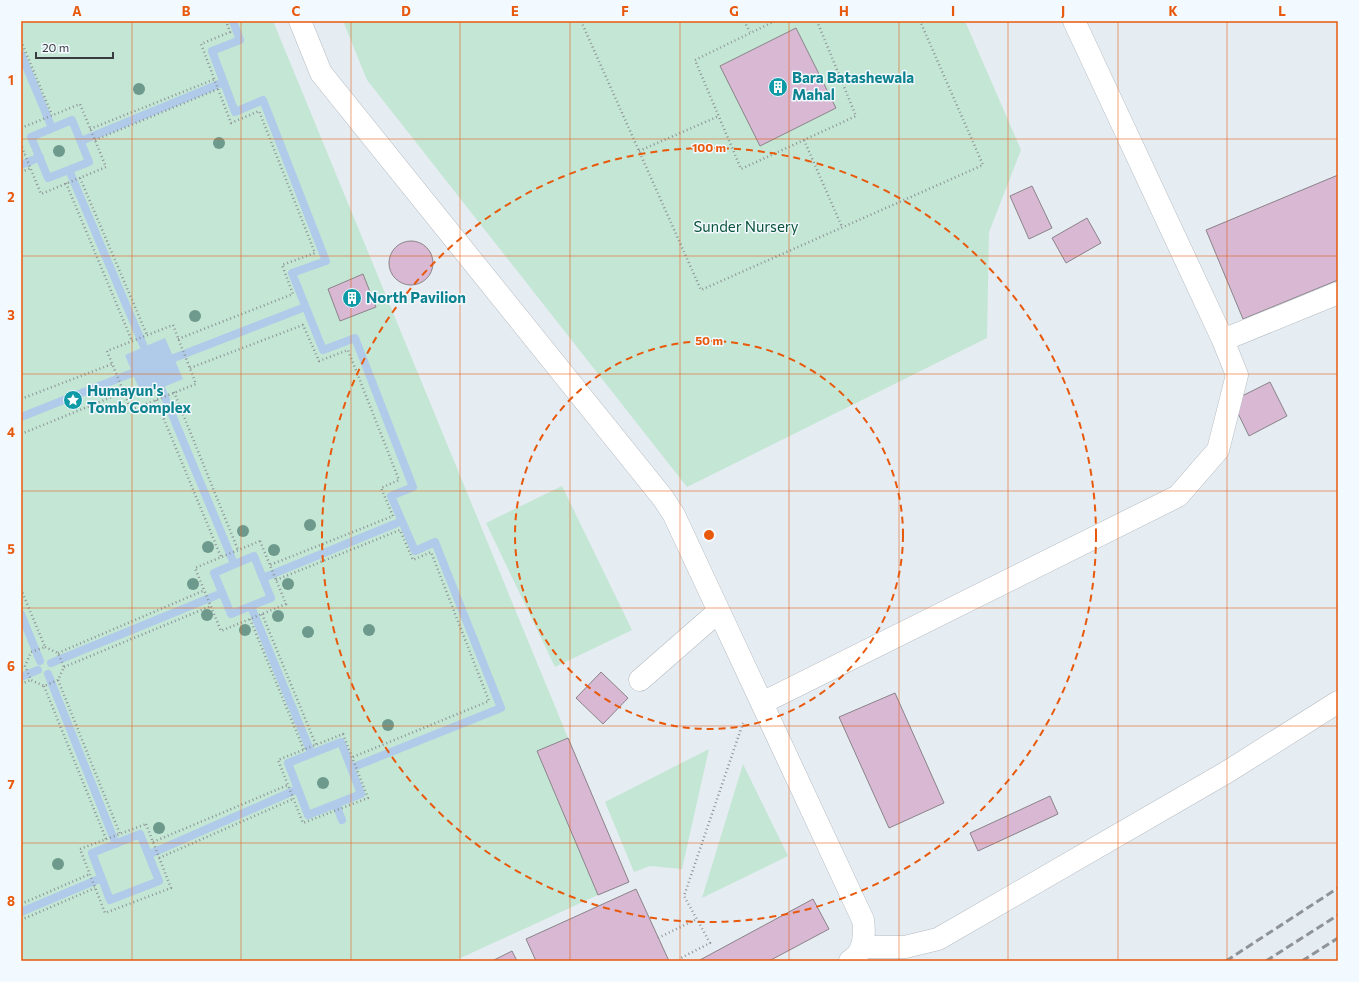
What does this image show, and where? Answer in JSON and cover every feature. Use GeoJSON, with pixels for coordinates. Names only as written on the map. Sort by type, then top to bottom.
{"type":"FeatureCollection","features":[{"type":"Feature","properties":{"kind":"lane"},"geometry":{"type":"LineString","coordinates":[[300,21],[321,73],[663,498],[674,515],[863,920],[865,934],[856,954]]}},
{"type":"Feature","properties":{"kind":"lane"},"geometry":{"type":"LineString","coordinates":[[758,696],[1178,496],[1218,450],[1237,375],[1223,340],[1074,21]]}},
{"type":"Feature","properties":{"kind":"lane"},"geometry":{"type":"LineString","coordinates":[[1223,340],[1338,293]]}},
{"type":"Feature","properties":{"kind":"lane"},"geometry":{"type":"LineString","coordinates":[[640,680],[719,611]]}},
{"type":"Feature","properties":{"kind":"lane"},"geometry":{"type":"LineString","coordinates":[[856,954],[905,947],[938,939],[1227,772],[1338,702]]}},
{"type":"Feature","properties":{"kind":"path"},"geometry":{"type":"LineString","coordinates":[[178,339],[293,294],[282,265],[314,252],[258,111],[231,123],[218,89],[201,44],[230,32],[226,21]]}},
{"type":"Feature","properties":{"kind":"path"},"geometry":{"type":"LineString","coordinates":[[581,21],[701,290],[983,164],[920,21]]}},
{"type":"Feature","properties":{"kind":"path"},"geometry":{"type":"LineString","coordinates":[[744,21],[750,32]]}},
{"type":"Feature","properties":{"kind":"path"},"geometry":{"type":"LineString","coordinates":[[775,21],[695,60],[741,169],[856,116],[817,21]]}},
{"type":"Feature","properties":{"kind":"path"},"geometry":{"type":"LineString","coordinates":[[21,41],[52,115]]}},
{"type":"Feature","properties":{"kind":"path"},"geometry":{"type":"LineString","coordinates":[[90,129],[215,79]]}},
{"type":"Feature","properties":{"kind":"path"},"geometry":{"type":"LineString","coordinates":[[95,140],[218,89]]}},
{"type":"Feature","properties":{"kind":"path"},"geometry":{"type":"LineString","coordinates":[[21,128],[80,104],[106,167],[41,194],[21,145]]}},
{"type":"Feature","properties":{"kind":"path"},"geometry":{"type":"LineString","coordinates":[[639,151],[719,116]]}},
{"type":"Feature","properties":{"kind":"path"},"geometry":{"type":"LineString","coordinates":[[804,140],[842,227]]}},
{"type":"Feature","properties":{"kind":"path"},"geometry":{"type":"LineString","coordinates":[[21,156],[25,154]]}},
{"type":"Feature","properties":{"kind":"path"},"geometry":{"type":"LineString","coordinates":[[21,172],[31,168]]}},
{"type":"Feature","properties":{"kind":"path"},"geometry":{"type":"LineString","coordinates":[[80,178],[147,335]]}},
{"type":"Feature","properties":{"kind":"path"},"geometry":{"type":"LineString","coordinates":[[66,183],[132,341]]}},
{"type":"Feature","properties":{"kind":"path"},"geometry":{"type":"LineString","coordinates":[[173,325],[196,384],[131,410],[108,351],[147,335],[173,325]]}},
{"type":"Feature","properties":{"kind":"path"},"geometry":{"type":"LineString","coordinates":[[190,368],[303,325],[319,361],[348,350],[399,480],[381,488],[393,516],[270,565]]}},
{"type":"Feature","properties":{"kind":"path"},"geometry":{"type":"LineString","coordinates":[[21,399],[112,364]]}},
{"type":"Feature","properties":{"kind":"path"},"geometry":{"type":"LineString","coordinates":[[21,434],[124,392]]}},
{"type":"Feature","properties":{"kind":"path"},"geometry":{"type":"LineString","coordinates":[[174,392],[238,550]]}},
{"type":"Feature","properties":{"kind":"path"},"geometry":{"type":"LineString","coordinates":[[156,400],[220,557]]}},
{"type":"Feature","properties":{"kind":"path"},"geometry":{"type":"LineString","coordinates":[[276,580],[400,530],[413,560],[431,552],[489,701],[353,757]]}},
{"type":"Feature","properties":{"kind":"path"},"geometry":{"type":"LineString","coordinates":[[260,541],[286,604],[221,631],[195,568],[238,550],[260,541]]}},
{"type":"Feature","properties":{"kind":"path"},"geometry":{"type":"LineString","coordinates":[[21,589],[45,647],[58,653],[64,667]]}},
{"type":"Feature","properties":{"kind":"path"},"geometry":{"type":"LineString","coordinates":[[58,653],[205,590]]}},
{"type":"Feature","properties":{"kind":"path"},"geometry":{"type":"LineString","coordinates":[[44,686],[58,680],[64,667],[211,606]]}},
{"type":"Feature","properties":{"kind":"path"},"geometry":{"type":"LineString","coordinates":[[262,614],[316,745]]}},
{"type":"Feature","properties":{"kind":"path"},"geometry":{"type":"LineString","coordinates":[[250,619],[304,750]]}},
{"type":"Feature","properties":{"kind":"path"},"geometry":{"type":"LineString","coordinates":[[45,647],[31,652],[25,666],[31,680],[44,686],[106,839]]}},
{"type":"Feature","properties":{"kind":"path"},"geometry":{"type":"LineString","coordinates":[[21,684],[31,680]]}},
{"type":"Feature","properties":{"kind":"path"},"geometry":{"type":"LineString","coordinates":[[58,680],[120,834]]}},
{"type":"Feature","properties":{"kind":"path"},"geometry":{"type":"LineString","coordinates":[[683,961],[681,958],[710,943],[684,896],[758,696]]}},
{"type":"Feature","properties":{"kind":"path"},"geometry":{"type":"LineString","coordinates":[[343,734],[368,798],[303,823],[278,760],[316,745],[343,734]]}},
{"type":"Feature","properties":{"kind":"path"},"geometry":{"type":"LineString","coordinates":[[153,842],[288,785]]}},
{"type":"Feature","properties":{"kind":"path"},"geometry":{"type":"LineString","coordinates":[[159,858],[293,799]]}},
{"type":"Feature","properties":{"kind":"path"},"geometry":{"type":"LineString","coordinates":[[146,824],[170,888],[105,913],[80,849],[106,839],[146,824]]}},
{"type":"Feature","properties":{"kind":"path"},"geometry":{"type":"LineString","coordinates":[[21,904],[90,874]]}},
{"type":"Feature","properties":{"kind":"path"},"geometry":{"type":"LineString","coordinates":[[21,920],[95,888]]}},
{"type":"Feature","properties":{"kind":"path"},"geometry":{"type":"LineString","coordinates":[[658,938],[697,919]]}},
{"type":"Feature","properties":{"kind":"green space"},"geometry":{"type":"Polygon","coordinates":[[[21,21],[273,21],[568,738],[537,751],[598,895],[454,961],[21,961],[21,21]]]}},
{"type":"Feature","properties":{"kind":"green space","name":"Sunder Nursery"},"geometry":{"type":"Polygon","coordinates":[[[343,21],[965,21],[1021,150],[989,232],[987,338],[687,487],[367,80],[343,21]]]}},
{"type":"Feature","properties":{"kind":"green space"},"geometry":{"type":"Polygon","coordinates":[[[562,486],[632,630],[555,667],[486,523],[562,486]]]}},
{"type":"Feature","properties":{"kind":"green space"},"geometry":{"type":"Polygon","coordinates":[[[709,749],[682,869],[650,866],[634,872],[605,802],[709,749]]]}},
{"type":"Feature","properties":{"kind":"green space"},"geometry":{"type":"Polygon","coordinates":[[[743,764],[788,856],[702,898],[743,764]]]}},
{"type":"Feature","properties":{"kind":"water"},"geometry":{"type":"Polygon","coordinates":[[[165,338],[183,379],[142,396],[125,355],[165,338]]]}},
{"type":"Feature","properties":{"kind":"building","name":"Bara Batashewala Mahal"},"geometry":{"type":"Polygon","coordinates":[[[796,28],[836,108],[760,146],[720,66],[796,28]]]}},
{"type":"Feature","properties":{"kind":"building"},"geometry":{"type":"Polygon","coordinates":[[[1338,175],[1338,280],[1243,319],[1206,230],[1338,175]]]}},
{"type":"Feature","properties":{"kind":"building"},"geometry":{"type":"Polygon","coordinates":[[[1032,186],[1052,228],[1029,239],[1010,196],[1032,186]]]}},
{"type":"Feature","properties":{"kind":"building"},"geometry":{"type":"Polygon","coordinates":[[[1087,218],[1101,243],[1066,263],[1052,238],[1087,218]]]}},
{"type":"Feature","properties":{"kind":"building"},"geometry":{"type":"Polygon","coordinates":[[[407,241],[415,241],[427,247],[433,259],[433,267],[427,279],[415,285],[407,285],[395,279],[389,267],[389,259],[395,247],[407,241]]]}},
{"type":"Feature","properties":{"kind":"building","name":"North Pavilion"},"geometry":{"type":"Polygon","coordinates":[[[363,274],[376,307],[340,321],[328,289],[363,274]]]}},
{"type":"Feature","properties":{"kind":"building"},"geometry":{"type":"Polygon","coordinates":[[[1270,382],[1287,416],[1249,436],[1232,401],[1270,382]]]}},
{"type":"Feature","properties":{"kind":"building"},"geometry":{"type":"Polygon","coordinates":[[[601,672],[628,698],[603,724],[576,698],[601,672]]]}},
{"type":"Feature","properties":{"kind":"building"},"geometry":{"type":"Polygon","coordinates":[[[895,693],[944,803],[889,828],[839,717],[895,693]]]}},
{"type":"Feature","properties":{"kind":"building"},"geometry":{"type":"Polygon","coordinates":[[[568,738],[629,882],[598,895],[537,751],[568,738]]]}},
{"type":"Feature","properties":{"kind":"building"},"geometry":{"type":"Polygon","coordinates":[[[1050,796],[1058,814],[978,851],[970,833],[1050,796]]]}},
{"type":"Feature","properties":{"kind":"building"},"geometry":{"type":"Polygon","coordinates":[[[636,889],[669,961],[536,961],[526,939],[636,889]]]}},
{"type":"Feature","properties":{"kind":"building"},"geometry":{"type":"Polygon","coordinates":[[[813,899],[829,929],[769,961],[698,961],[813,899]]]}},
{"type":"Feature","properties":{"kind":"building"},"geometry":{"type":"Polygon","coordinates":[[[512,951],[517,961],[492,961],[512,951]]]}},
{"type":"Feature","properties":{"kind":"waterway"},"geometry":{"type":"LineString","coordinates":[[233,21],[240,40],[212,51],[235,112],[263,100],[326,261],[292,273],[323,350],[355,338],[413,487],[391,496],[415,551],[435,542],[501,708],[351,768]]}},
{"type":"Feature","properties":{"kind":"waterway"},"geometry":{"type":"LineString","coordinates":[[21,54],[52,128]]}},
{"type":"Feature","properties":{"kind":"waterway"},"geometry":{"type":"LineString","coordinates":[[81,141],[224,82]]}},
{"type":"Feature","properties":{"kind":"waterway"},"geometry":{"type":"LineString","coordinates":[[72,120],[89,162],[48,178],[31,137],[72,120]]}},
{"type":"Feature","properties":{"kind":"waterway"},"geometry":{"type":"LineString","coordinates":[[21,165],[40,157]]}},
{"type":"Feature","properties":{"kind":"waterway"},"geometry":{"type":"LineString","coordinates":[[69,170],[144,347]]}},
{"type":"Feature","properties":{"kind":"waterway"},"geometry":{"type":"LineString","coordinates":[[174,358],[300,309]]}},
{"type":"Feature","properties":{"kind":"waterway"},"geometry":{"type":"LineString","coordinates":[[21,417],[132,373]]}},
{"type":"Feature","properties":{"kind":"waterway"},"geometry":{"type":"LineString","coordinates":[[161,388],[233,561]]}},
{"type":"Feature","properties":{"kind":"waterway"},"geometry":{"type":"LineString","coordinates":[[263,578],[402,521]]}},
{"type":"Feature","properties":{"kind":"waterway"},"geometry":{"type":"LineString","coordinates":[[254,556],[271,598],[231,614],[214,573],[254,556]]}},
{"type":"Feature","properties":{"kind":"waterway"},"geometry":{"type":"LineString","coordinates":[[51,663],[222,593]]}},
{"type":"Feature","properties":{"kind":"waterway"},"geometry":{"type":"LineString","coordinates":[[252,609],[310,750]]}},
{"type":"Feature","properties":{"kind":"waterway"},"geometry":{"type":"LineString","coordinates":[[21,614],[40,661]]}},
{"type":"Feature","properties":{"kind":"waterway"},"geometry":{"type":"LineString","coordinates":[[21,677],[38,670]]}},
{"type":"Feature","properties":{"kind":"waterway"},"geometry":{"type":"LineString","coordinates":[[48,674],[116,844]]}},
{"type":"Feature","properties":{"kind":"waterway"},"geometry":{"type":"LineString","coordinates":[[341,742],[361,794],[308,815],[288,763],[341,742]]}},
{"type":"Feature","properties":{"kind":"waterway"},"geometry":{"type":"LineString","coordinates":[[150,854],[298,789]]}},
{"type":"Feature","properties":{"kind":"waterway"},"geometry":{"type":"LineString","coordinates":[[337,807],[342,820]]}},
{"type":"Feature","properties":{"kind":"waterway"},"geometry":{"type":"LineString","coordinates":[[140,834],[159,881],[110,900],[92,853],[140,834]]}},
{"type":"Feature","properties":{"kind":"waterway"},"geometry":{"type":"LineString","coordinates":[[21,912],[99,879]]}},
{"type":"Feature","properties":{"kind":"railway"},"geometry":{"type":"LineString","coordinates":[[1226,961],[1338,888]]}},
{"type":"Feature","properties":{"kind":"railway"},"geometry":{"type":"LineString","coordinates":[[1266,961],[1338,915]]}},
{"type":"Feature","properties":{"kind":"railway"},"geometry":{"type":"LineString","coordinates":[[1302,961],[1338,938]]}},
{"type":"Feature","properties":{"kind":"place","name":"Bara Batashewala Mahal"},"geometry":{"type":"Point","coordinates":[778,87]}},
{"type":"Feature","properties":{"kind":"place","name":"North Pavilion"},"geometry":{"type":"Point","coordinates":[352,298]}},
{"type":"Feature","properties":{"kind":"place","name":"Humayun's Tomb Complex"},"geometry":{"type":"Point","coordinates":[73,400]}}]}
